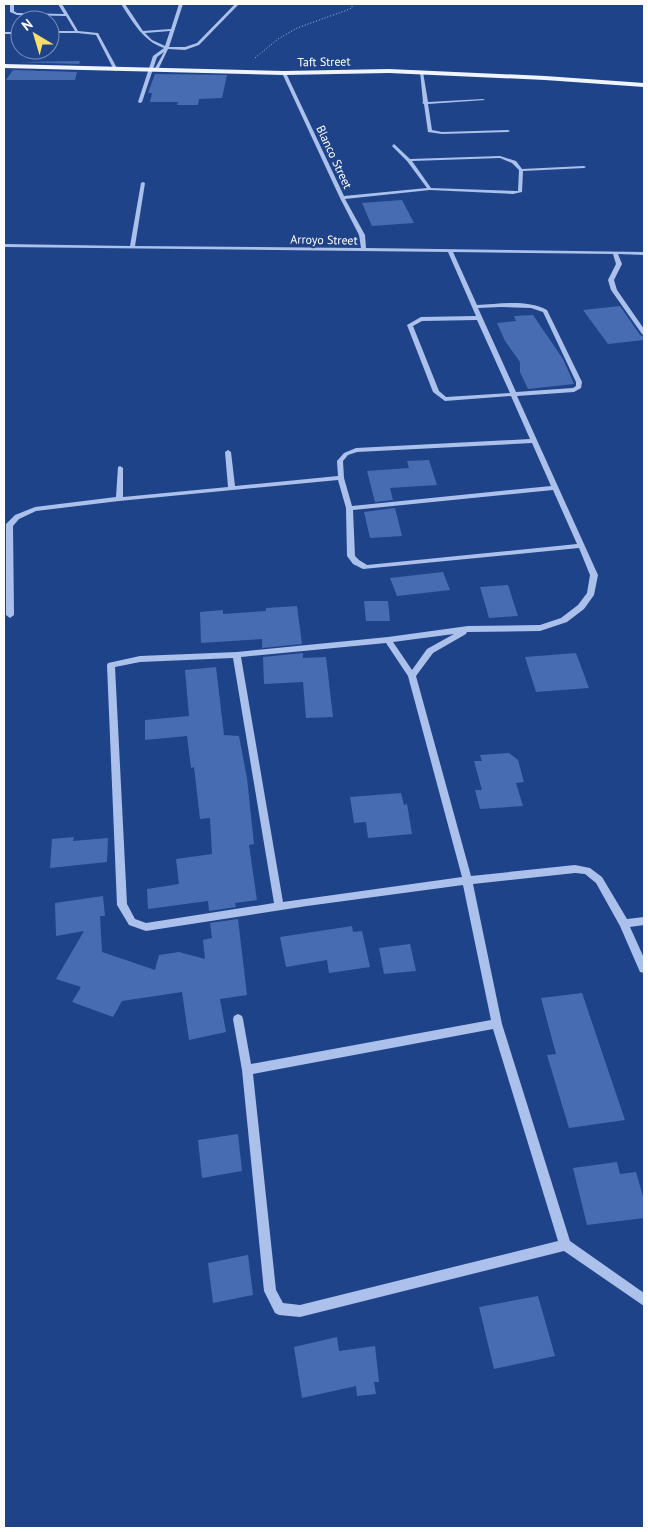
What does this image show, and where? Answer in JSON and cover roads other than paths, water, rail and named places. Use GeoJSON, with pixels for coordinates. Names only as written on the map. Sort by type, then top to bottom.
{"type":"FeatureCollection","features":[{"type":"Feature","properties":{"kind":"main road","name":"Taft Street"},"geometry":{"type":"LineString","coordinates":[[4,66],[284,73],[421,72],[644,85]]}},
{"type":"Feature","properties":{"kind":"street"},"geometry":{"type":"LineString","coordinates":[[12,4],[12,12],[17,14],[66,15]]}},
{"type":"Feature","properties":{"kind":"street"},"geometry":{"type":"LineString","coordinates":[[60,4],[77,32]]}},
{"type":"Feature","properties":{"kind":"street"},"geometry":{"type":"LineString","coordinates":[[123,4],[143,32],[157,47],[165,49],[192,48],[237,4]]}},
{"type":"Feature","properties":{"kind":"street"},"geometry":{"type":"LineString","coordinates":[[153,70],[165,53],[181,4]]}},
{"type":"Feature","properties":{"kind":"street"},"geometry":{"type":"LineString","coordinates":[[143,32],[172,30]]}},
{"type":"Feature","properties":{"kind":"street"},"geometry":{"type":"LineString","coordinates":[[60,32],[97,34],[116,70]]}},
{"type":"Feature","properties":{"kind":"street"},"geometry":{"type":"LineString","coordinates":[[140,102],[153,70],[157,53],[165,49]]}},
{"type":"Feature","properties":{"kind":"street"},"geometry":{"type":"LineString","coordinates":[[421,72],[424,103],[430,131],[435,133],[508,131]]}},
{"type":"Feature","properties":{"kind":"street","name":"Blanco Street"},"geometry":{"type":"LineString","coordinates":[[284,73],[342,198],[362,235],[364,250]]}},
{"type":"Feature","properties":{"kind":"street"},"geometry":{"type":"LineString","coordinates":[[424,103],[483,100]]}},
{"type":"Feature","properties":{"kind":"street"},"geometry":{"type":"LineString","coordinates":[[394,145],[409,160],[430,188]]}},
{"type":"Feature","properties":{"kind":"street"},"geometry":{"type":"LineString","coordinates":[[342,198],[430,188],[520,192],[521,170],[514,162],[500,157],[409,160]]}},
{"type":"Feature","properties":{"kind":"street"},"geometry":{"type":"LineString","coordinates":[[521,170],[584,167]]}},
{"type":"Feature","properties":{"kind":"street"},"geometry":{"type":"LineString","coordinates":[[132,247],[143,183]]}},
{"type":"Feature","properties":{"kind":"street","name":"Arroyo Street"},"geometry":{"type":"LineString","coordinates":[[4,246],[644,253]]}},
{"type":"Feature","properties":{"kind":"street"},"geometry":{"type":"LineString","coordinates":[[450,252],[594,575],[591,593],[581,607],[564,620],[540,628],[468,629],[388,640],[237,655],[140,659],[111,665],[122,905],[132,922],[146,927],[467,879],[575,869],[587,871],[599,880],[624,924],[644,970]]}},
{"type":"Feature","properties":{"kind":"street"},"geometry":{"type":"LineString","coordinates":[[615,252],[619,264],[611,280],[614,290],[644,332]]}},
{"type":"Feature","properties":{"kind":"street"},"geometry":{"type":"LineString","coordinates":[[475,307],[541,307],[546,311],[579,382],[579,387],[574,390],[445,399],[440,396],[436,392],[410,325],[421,319],[480,318]]}},
{"type":"Feature","properties":{"kind":"street"},"geometry":{"type":"LineString","coordinates":[[534,441],[356,450],[346,454],[340,461],[341,478],[349,508],[351,556],[356,562],[366,567],[580,546]]}},
{"type":"Feature","properties":{"kind":"street"},"geometry":{"type":"LineString","coordinates":[[228,452],[232,489]]}},
{"type":"Feature","properties":{"kind":"street"},"geometry":{"type":"LineString","coordinates":[[119,499],[120,468]]}},
{"type":"Feature","properties":{"kind":"street"},"geometry":{"type":"LineString","coordinates":[[10,615],[8,526],[17,517],[35,509],[341,478]]}},
{"type":"Feature","properties":{"kind":"street"},"geometry":{"type":"LineString","coordinates":[[349,508],[555,488]]}},
{"type":"Feature","properties":{"kind":"street"},"geometry":{"type":"LineString","coordinates":[[412,676],[430,651],[468,629]]}},
{"type":"Feature","properties":{"kind":"street"},"geometry":{"type":"LineString","coordinates":[[388,640],[412,676],[467,879],[497,1024],[565,1245],[644,1300]]}},
{"type":"Feature","properties":{"kind":"street"},"geometry":{"type":"LineString","coordinates":[[237,655],[279,906]]}},
{"type":"Feature","properties":{"kind":"street"},"geometry":{"type":"LineString","coordinates":[[624,924],[644,921]]}},
{"type":"Feature","properties":{"kind":"street"},"geometry":{"type":"LineString","coordinates":[[238,1019],[247,1070],[270,1291],[279,1309],[300,1310],[565,1245]]}},
{"type":"Feature","properties":{"kind":"street"},"geometry":{"type":"LineString","coordinates":[[247,1070],[497,1024]]}}]}
